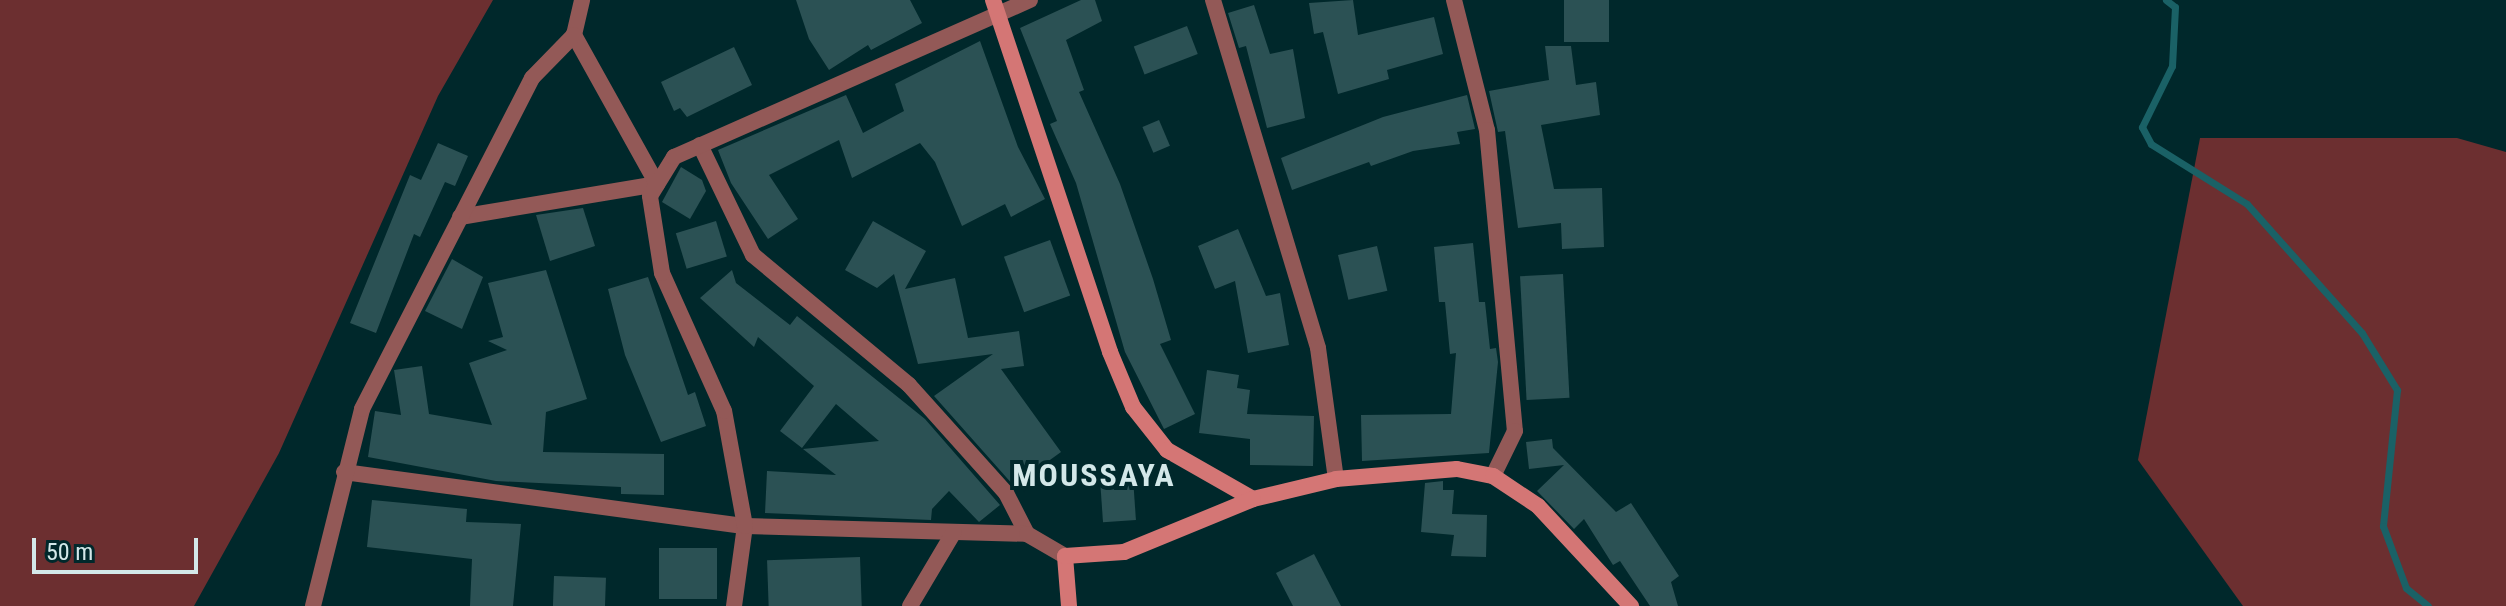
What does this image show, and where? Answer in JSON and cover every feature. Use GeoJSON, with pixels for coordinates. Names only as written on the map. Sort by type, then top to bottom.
{"type":"FeatureCollection","features":[{"type":"Feature","properties":{"kind":"main road"},"geometry":{"type":"LineString","coordinates":[[996,7],[1110,352],[1133,407],[1167,450],[1253,499]]}},
{"type":"Feature","properties":{"kind":"main road"},"geometry":{"type":"LineString","coordinates":[[1069,606],[1065,556],[1124,552],[1253,499],[1336,479],[1457,469],[1493,476],[1538,506],[1631,606]]}},
{"type":"Feature","properties":{"kind":"street"},"geometry":{"type":"LineString","coordinates":[[313,606],[362,409],[532,78],[574,35],[582,0]]}},
{"type":"Feature","properties":{"kind":"street"},"geometry":{"type":"LineString","coordinates":[[734,606],[745,526],[724,411],[662,273],[650,196],[674,157],[996,7],[1030,0]]}},
{"type":"Feature","properties":{"kind":"street"},"geometry":{"type":"LineString","coordinates":[[1213,0],[1318,348],[1336,479]]}},
{"type":"Feature","properties":{"kind":"street"},"geometry":{"type":"LineString","coordinates":[[1454,0],[1487,130],[1515,431],[1493,476]]}},
{"type":"Feature","properties":{"kind":"street"},"geometry":{"type":"LineString","coordinates":[[574,35],[657,184]]}},
{"type":"Feature","properties":{"kind":"street"},"geometry":{"type":"LineString","coordinates":[[700,145],[753,255],[909,385],[1006,493],[1027,534]]}},
{"type":"Feature","properties":{"kind":"street"},"geometry":{"type":"LineString","coordinates":[[460,217],[657,184]]}},
{"type":"Feature","properties":{"kind":"street"},"geometry":{"type":"LineString","coordinates":[[344,472],[745,526],[1027,534],[1065,556]]}},
{"type":"Feature","properties":{"kind":"street"},"geometry":{"type":"LineString","coordinates":[[910,606],[954,532]]}},
{"type":"Feature","properties":{"kind":"shaded area"},"geometry":{"type":"Polygon","coordinates":[[[0,0],[493,0],[438,96],[279,453],[194,606],[0,606],[0,0]]]}},
{"type":"Feature","properties":{"kind":"shaded area"},"geometry":{"type":"Polygon","coordinates":[[[2200,138],[2457,138],[2506,152],[2506,606],[2243,606],[2138,460],[2200,138]]]}},
{"type":"Feature","properties":{"kind":"building"},"geometry":{"type":"Polygon","coordinates":[[[796,0],[910,0],[922,23],[871,50],[868,45],[829,70],[809,39],[796,0]]]}},
{"type":"Feature","properties":{"kind":"building"},"geometry":{"type":"Polygon","coordinates":[[[1081,0],[1095,0],[1102,21],[1066,40],[1084,90],[1079,92],[1120,184],[1153,279],[1171,340],[1160,344],[1195,414],[1164,429],[1125,352],[1076,183],[1050,124],[1057,121],[1020,28],[1081,0]]]}},
{"type":"Feature","properties":{"kind":"building"},"geometry":{"type":"Polygon","coordinates":[[[1353,0],[1358,35],[1434,17],[1443,54],[1387,70],[1389,79],[1338,94],[1323,32],[1314,34],[1309,3],[1353,0]]]}},
{"type":"Feature","properties":{"kind":"building"},"geometry":{"type":"Polygon","coordinates":[[[1564,0],[1609,0],[1609,42],[1564,42],[1564,0]]]}},
{"type":"Feature","properties":{"kind":"building"},"geometry":{"type":"Polygon","coordinates":[[[1254,5],[1270,54],[1293,49],[1305,118],[1267,128],[1246,46],[1239,48],[1228,13],[1254,5]]]}},
{"type":"Feature","properties":{"kind":"building"},"geometry":{"type":"Polygon","coordinates":[[[1187,26],[1198,54],[1145,74],[1134,46],[1187,26]]]}},
{"type":"Feature","properties":{"kind":"building"},"geometry":{"type":"Polygon","coordinates":[[[980,41],[1018,147],[1045,199],[1011,217],[1005,204],[962,226],[935,162],[920,143],[852,178],[839,140],[769,175],[798,219],[768,239],[731,183],[718,150],[846,95],[863,133],[904,111],[895,84],[980,41]]]}},
{"type":"Feature","properties":{"kind":"building"},"geometry":{"type":"Polygon","coordinates":[[[1545,46],[1571,46],[1576,85],[1596,82],[1600,115],[1541,125],[1554,189],[1602,188],[1604,247],[1562,249],[1561,223],[1518,228],[1505,131],[1498,132],[1489,91],[1549,80],[1545,46]]]}},
{"type":"Feature","properties":{"kind":"building"},"geometry":{"type":"Polygon","coordinates":[[[734,47],[752,85],[687,117],[680,108],[674,111],[661,82],[734,47]]]}},
{"type":"Feature","properties":{"kind":"building"},"geometry":{"type":"Polygon","coordinates":[[[1467,95],[1475,129],[1457,132],[1460,144],[1413,151],[1371,166],[1369,162],[1292,190],[1281,158],[1383,117],[1467,95]]]}},
{"type":"Feature","properties":{"kind":"building"},"geometry":{"type":"Polygon","coordinates":[[[1159,120],[1170,146],[1153,153],[1142,127],[1159,120]]]}},
{"type":"Feature","properties":{"kind":"building"},"geometry":{"type":"Polygon","coordinates":[[[438,143],[468,156],[455,186],[445,182],[420,237],[414,234],[376,333],[350,323],[410,175],[421,180],[438,143]]]}},
{"type":"Feature","properties":{"kind":"building"},"geometry":{"type":"Polygon","coordinates":[[[681,167],[702,180],[706,191],[690,219],[662,202],[681,167]]]}},
{"type":"Feature","properties":{"kind":"building"},"geometry":{"type":"Polygon","coordinates":[[[583,208],[595,246],[550,261],[536,215],[583,208]]]}},
{"type":"Feature","properties":{"kind":"building"},"geometry":{"type":"Polygon","coordinates":[[[716,221],[727,256],[687,269],[676,233],[716,221]]]}},
{"type":"Feature","properties":{"kind":"building"},"geometry":{"type":"Polygon","coordinates":[[[873,221],[926,251],[905,289],[955,278],[968,338],[1019,331],[1024,366],[1001,369],[1061,452],[1014,486],[934,396],[993,354],[918,364],[894,274],[877,288],[845,270],[873,221]]]}},
{"type":"Feature","properties":{"kind":"building"},"geometry":{"type":"Polygon","coordinates":[[[1238,229],[1266,296],[1280,293],[1289,345],[1248,353],[1235,281],[1215,289],[1198,246],[1238,229]]]}},
{"type":"Feature","properties":{"kind":"building"},"geometry":{"type":"Polygon","coordinates":[[[1050,240],[1070,295],[1024,312],[1004,257],[1050,240]]]}},
{"type":"Feature","properties":{"kind":"building"},"geometry":{"type":"Polygon","coordinates":[[[1473,243],[1479,302],[1485,302],[1490,349],[1496,348],[1498,362],[1489,453],[1362,461],[1361,415],[1451,414],[1456,353],[1450,354],[1445,302],[1439,302],[1434,247],[1473,243]]]}},
{"type":"Feature","properties":{"kind":"building"},"geometry":{"type":"Polygon","coordinates":[[[1377,246],[1387,291],[1348,300],[1338,255],[1377,246]]]}},
{"type":"Feature","properties":{"kind":"building"},"geometry":{"type":"Polygon","coordinates":[[[452,259],[483,277],[462,329],[425,311],[452,259]]]}},
{"type":"Feature","properties":{"kind":"building"},"geometry":{"type":"Polygon","coordinates":[[[546,270],[587,399],[546,412],[543,452],[664,454],[664,495],[621,494],[621,487],[496,481],[368,457],[375,411],[401,415],[394,370],[422,366],[429,414],[492,425],[469,363],[507,350],[488,341],[503,337],[488,283],[546,270]]]}},
{"type":"Feature","properties":{"kind":"building"},"geometry":{"type":"Polygon","coordinates":[[[732,270],[736,283],[790,325],[797,316],[925,419],[1000,505],[979,522],[949,491],[932,509],[931,520],[765,513],[767,471],[836,475],[803,449],[879,441],[836,404],[802,448],[780,431],[814,386],[758,337],[754,347],[700,298],[732,270]]]}},
{"type":"Feature","properties":{"kind":"building"},"geometry":{"type":"Polygon","coordinates":[[[1563,274],[1569,398],[1527,400],[1520,276],[1563,274]]]}},
{"type":"Feature","properties":{"kind":"building"},"geometry":{"type":"Polygon","coordinates":[[[648,277],[688,395],[695,392],[706,426],[661,442],[625,355],[608,289],[648,277]]]}},
{"type":"Feature","properties":{"kind":"building"},"geometry":{"type":"Polygon","coordinates":[[[1207,370],[1239,375],[1237,388],[1250,390],[1247,414],[1314,416],[1313,466],[1250,465],[1250,439],[1199,433],[1207,370]]]}},
{"type":"Feature","properties":{"kind":"building"},"geometry":{"type":"Polygon","coordinates":[[[1552,439],[1553,448],[1616,512],[1631,503],[1679,576],[1671,582],[1678,606],[1650,606],[1620,561],[1613,565],[1584,519],[1574,529],[1537,491],[1564,465],[1529,469],[1526,442],[1552,439]]]}},
{"type":"Feature","properties":{"kind":"building"},"geometry":{"type":"Polygon","coordinates":[[[1133,478],[1136,520],[1103,522],[1100,480],[1133,478]]]}},
{"type":"Feature","properties":{"kind":"building"},"geometry":{"type":"Polygon","coordinates":[[[1443,481],[1443,490],[1454,490],[1452,514],[1487,515],[1486,557],[1451,556],[1454,535],[1421,532],[1425,483],[1443,481]]]}},
{"type":"Feature","properties":{"kind":"building"},"geometry":{"type":"Polygon","coordinates":[[[372,500],[467,509],[466,522],[521,524],[513,606],[470,606],[472,559],[367,547],[372,500]]]}},
{"type":"Feature","properties":{"kind":"building"},"geometry":{"type":"Polygon","coordinates":[[[659,548],[717,548],[717,599],[659,599],[659,548]]]}},
{"type":"Feature","properties":{"kind":"building"},"geometry":{"type":"Polygon","coordinates":[[[1314,554],[1341,606],[1293,606],[1276,573],[1314,554]]]}},
{"type":"Feature","properties":{"kind":"building"},"geometry":{"type":"Polygon","coordinates":[[[860,557],[862,606],[769,606],[767,560],[860,557]]]}},
{"type":"Feature","properties":{"kind":"building"},"geometry":{"type":"Polygon","coordinates":[[[554,576],[606,578],[605,606],[553,606],[554,576]]]}},
{"type":"Feature","properties":{"kind":"waterway"},"geometry":{"type":"LineString","coordinates":[[2166,0],[2175,7],[2172,66],[2142,127],[2151,144],[2247,204],[2362,333],[2397,390],[2383,526],[2406,588],[2428,606]]}},
{"type":"Feature","properties":{"kind":"district","name":"MOUSSAYA"},"geometry":{"type":"Point","coordinates":[1094,475]}}]}
